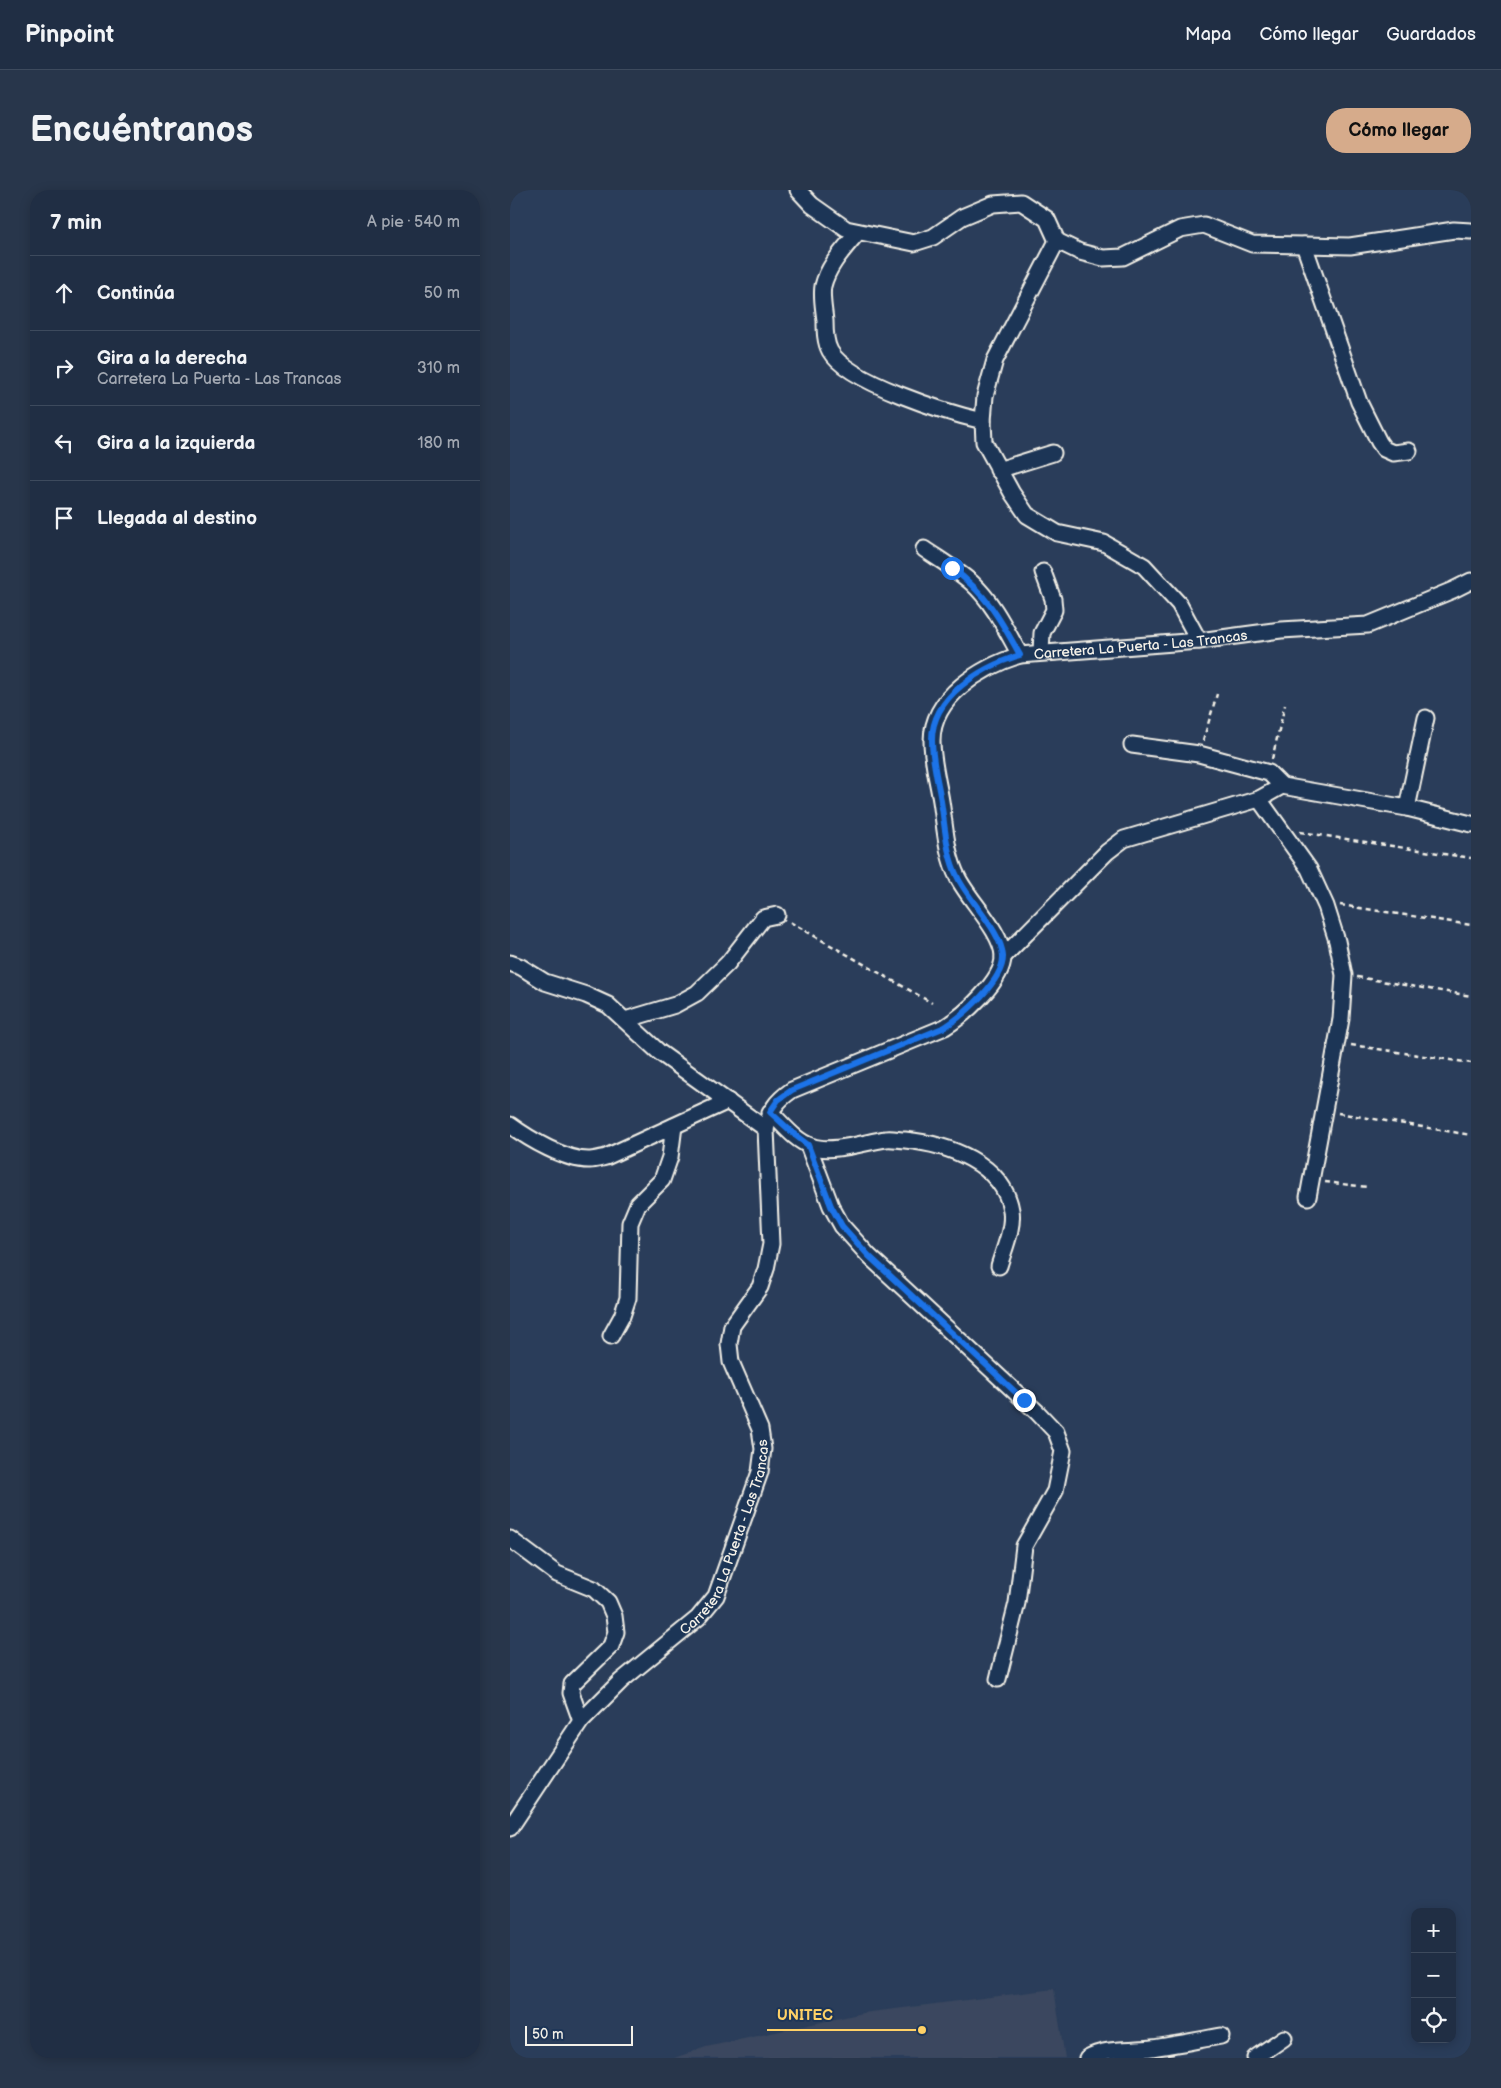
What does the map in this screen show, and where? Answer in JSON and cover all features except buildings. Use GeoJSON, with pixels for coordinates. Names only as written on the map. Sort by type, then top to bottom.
{"type":"FeatureCollection","features":[{"type":"Feature","properties":{"kind":"street"},"geometry":{"type":"LineString","coordinates":[[798,190],[812,205],[846,229],[914,243],[933,237],[962,217],[993,204],[1021,202],[1047,219],[1057,240],[1080,252],[1103,258],[1123,257],[1180,229],[1204,224],[1252,244],[1350,246],[1444,231],[1471,231]]}},
{"type":"Feature","properties":{"kind":"street"},"geometry":{"type":"LineString","coordinates":[[858,232],[836,259],[823,287],[825,334],[830,351],[843,364],[868,381],[944,411],[983,421]]}},
{"type":"Feature","properties":{"kind":"street"},"geometry":{"type":"LineString","coordinates":[[1057,240],[995,360],[985,396],[984,442],[998,470],[1027,515],[1057,533],[1104,543],[1144,566],[1179,604],[1199,641]]}},
{"type":"Feature","properties":{"kind":"street"},"geometry":{"type":"LineString","coordinates":[[1304,245],[1359,402],[1379,442],[1384,449],[1393,453],[1409,451]]}},
{"type":"Feature","properties":{"kind":"street"},"geometry":{"type":"LineString","coordinates":[[998,470],[1053,453]]}},
{"type":"Feature","properties":{"kind":"street"},"geometry":{"type":"LineString","coordinates":[[924,549],[972,583],[1004,625],[1020,655]]}},
{"type":"Feature","properties":{"kind":"street"},"geometry":{"type":"LineString","coordinates":[[1041,652],[1042,633],[1054,610],[1053,600],[1043,572]]}},
{"type":"Feature","properties":{"kind":"street","name":"Carretera La Puerta - Las Trancas"},"geometry":{"type":"LineString","coordinates":[[510,1828],[581,1721],[621,1681],[698,1618],[716,1596],[760,1472],[763,1449],[760,1429],[731,1362],[729,1344],[732,1326],[760,1287],[771,1244],[766,1129],[770,1112],[778,1100],[792,1090],[945,1027],[960,1018],[974,1006],[1000,969],[1003,957],[999,939],[958,878],[948,851],[932,741],[935,718],[945,700],[958,688],[1002,660],[1020,655],[1199,641],[1281,630],[1368,624],[1435,598],[1471,581]]}},
{"type":"Feature","properties":{"kind":"street"},"geometry":{"type":"LineString","coordinates":[[1407,808],[1426,718]]}},
{"type":"Feature","properties":{"kind":"street"},"geometry":{"type":"LineString","coordinates":[[1132,745],[1199,754],[1269,773],[1282,786],[1407,808],[1471,824]]}},
{"type":"Feature","properties":{"kind":"street"},"geometry":{"type":"LineString","coordinates":[[1003,957],[1107,852],[1124,839],[1259,799],[1282,786]]}},
{"type":"Feature","properties":{"kind":"street"},"geometry":{"type":"LineString","coordinates":[[1259,799],[1309,870],[1324,902],[1337,941],[1344,975],[1337,1043],[1308,1197]]}},
{"type":"Feature","properties":{"kind":"street"},"geometry":{"type":"LineString","coordinates":[[625,1020],[675,1005],[697,993],[728,963],[763,918],[777,915]]}},
{"type":"Feature","properties":{"kind":"street"},"geometry":{"type":"LineString","coordinates":[[510,963],[521,967],[545,982],[586,994],[608,1005],[659,1052],[766,1129]]}},
{"type":"Feature","properties":{"kind":"street"},"geometry":{"type":"LineString","coordinates":[[510,1125],[523,1135],[568,1157],[590,1160],[606,1157],[728,1102]]}},
{"type":"Feature","properties":{"kind":"street"},"geometry":{"type":"LineString","coordinates":[[770,1112],[808,1145],[824,1148],[876,1142],[887,1138],[923,1141],[943,1147],[982,1164],[1006,1193],[1012,1212],[1009,1232],[999,1266]]}},
{"type":"Feature","properties":{"kind":"street"},"geometry":{"type":"LineString","coordinates":[[611,1336],[622,1316],[628,1298],[630,1223],[638,1204],[662,1180],[670,1157],[674,1126]]}},
{"type":"Feature","properties":{"kind":"street"},"geometry":{"type":"LineString","coordinates":[[808,1145],[831,1206],[842,1226],[869,1256],[1038,1412],[1056,1432],[1064,1451],[1055,1491],[1024,1546],[1017,1603],[998,1679]]}},
{"type":"Feature","properties":{"kind":"street"},"geometry":{"type":"LineString","coordinates":[[510,1539],[557,1574],[594,1589],[608,1602],[614,1616],[616,1632],[611,1646],[572,1684],[571,1694],[581,1721]]}},
{"type":"Feature","properties":{"kind":"street"},"geometry":{"type":"LineString","coordinates":[[1087,2058],[1109,2051],[1150,2048],[1221,2036]]}},
{"type":"Feature","properties":{"kind":"street"},"geometry":{"type":"LineString","coordinates":[[1255,2058],[1284,2038]]}},
{"type":"Feature","properties":{"kind":"path"},"geometry":{"type":"LineString","coordinates":[[1199,754],[1217,694]]}},
{"type":"Feature","properties":{"kind":"path"},"geometry":{"type":"LineString","coordinates":[[1269,773],[1285,706]]}},
{"type":"Feature","properties":{"kind":"path"},"geometry":{"type":"LineString","coordinates":[[1281,830],[1471,858]]}},
{"type":"Feature","properties":{"kind":"path"},"geometry":{"type":"LineString","coordinates":[[1324,902],[1471,925]]}},
{"type":"Feature","properties":{"kind":"path"},"geometry":{"type":"LineString","coordinates":[[777,915],[932,1003]]}},
{"type":"Feature","properties":{"kind":"path"},"geometry":{"type":"LineString","coordinates":[[1344,975],[1471,996]]}},
{"type":"Feature","properties":{"kind":"path"},"geometry":{"type":"LineString","coordinates":[[1337,1043],[1471,1063]]}},
{"type":"Feature","properties":{"kind":"path"},"geometry":{"type":"LineString","coordinates":[[1324,1111],[1471,1135]]}},
{"type":"Feature","properties":{"kind":"path"},"geometry":{"type":"LineString","coordinates":[[1312,1181],[1367,1187]]}},
{"type":"Feature","properties":{"kind":"shaded area"},"geometry":{"type":"Polygon","coordinates":[[[1054,1989],[1065,2058],[674,2058],[706,2047],[863,2013],[1054,1989]]]}},
{"type":"Feature","properties":{"kind":"place","name":"UNITEC"},"geometry":{"type":"Point","coordinates":[922,2030]}},
{"type":"Feature","properties":{"kind":"route"},"geometry":{"type":"LineString","coordinates":[[952,568],[972,583],[984,597],[1004,625],[1020,655],[1002,660],[958,688],[945,700],[935,718],[932,741],[948,851],[958,878],[999,939],[1003,957],[1000,969],[974,1006],[960,1018],[945,1027],[792,1090],[778,1100],[770,1112],[808,1145],[821,1175],[831,1206],[842,1226],[869,1256],[1024,1400]]}}]}
